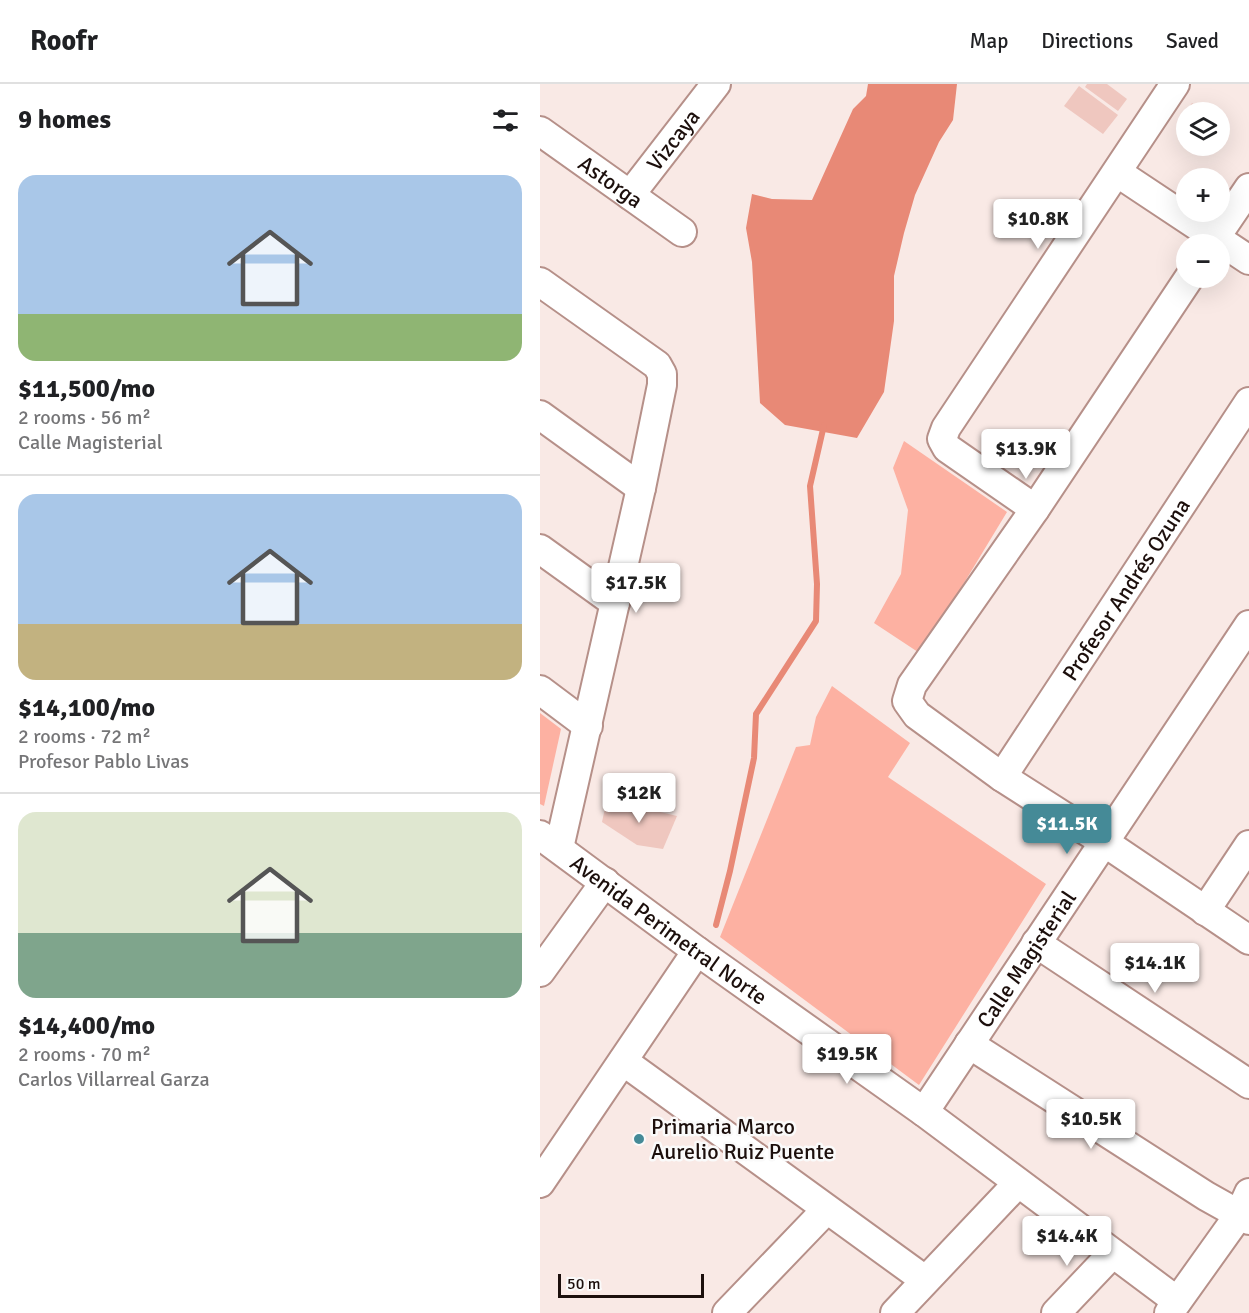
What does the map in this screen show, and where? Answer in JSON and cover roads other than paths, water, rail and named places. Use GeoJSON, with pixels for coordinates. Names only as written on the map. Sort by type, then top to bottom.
{"type":"FeatureCollection","features":[{"type":"Feature","properties":{"kind":"street"},"geometry":{"type":"LineString","coordinates":[[1035,509],[947,448],[942,439],[946,428],[1118,173],[1175,84]]}},
{"type":"Feature","properties":{"kind":"street","name":"Vizcaya"},"geometry":{"type":"LineString","coordinates":[[630,195],[709,86]]}},
{"type":"Feature","properties":{"kind":"street","name":"Astorga"},"geometry":{"type":"LineString","coordinates":[[540,131],[682,232]]}},
{"type":"Feature","properties":{"kind":"street"},"geometry":{"type":"LineString","coordinates":[[1118,173],[1204,234]]}},
{"type":"Feature","properties":{"kind":"street"},"geometry":{"type":"LineString","coordinates":[[1219,234],[1249,188]]}},
{"type":"Feature","properties":{"kind":"street"},"geometry":{"type":"LineString","coordinates":[[1230,250],[1249,260]]}},
{"type":"Feature","properties":{"kind":"street"},"geometry":{"type":"LineString","coordinates":[[540,282],[657,365],[662,375],[662,385],[641,488],[588,726],[549,841]]}},
{"type":"Feature","properties":{"kind":"street"},"geometry":{"type":"LineString","coordinates":[[1182,288],[1035,509],[912,685],[907,701],[917,715],[1002,777],[1104,842],[1249,940]]}},
{"type":"Feature","properties":{"kind":"street","name":"Profesor Andrés Ozuna"},"geometry":{"type":"LineString","coordinates":[[1002,777],[1249,402]]}},
{"type":"Feature","properties":{"kind":"street"},"geometry":{"type":"LineString","coordinates":[[540,416],[641,488]]}},
{"type":"Feature","properties":{"kind":"street"},"geometry":{"type":"LineString","coordinates":[[540,549],[615,603]]}},
{"type":"Feature","properties":{"kind":"street","name":"Calle Magisterial"},"geometry":{"type":"LineString","coordinates":[[924,1112],[1249,625]]}},
{"type":"Feature","properties":{"kind":"street"},"geometry":{"type":"LineString","coordinates":[[540,690],[588,726]]}},
{"type":"Feature","properties":{"kind":"street","name":"Avenida Perimetral Norte"},"geometry":{"type":"LineString","coordinates":[[549,841],[697,951],[924,1112],[1112,1254],[1173,1307]]}},
{"type":"Feature","properties":{"kind":"street"},"geometry":{"type":"LineString","coordinates":[[1205,911],[1249,845]]}},
{"type":"Feature","properties":{"kind":"street"},"geometry":{"type":"LineString","coordinates":[[540,972],[605,882]]}},
{"type":"Feature","properties":{"kind":"street"},"geometry":{"type":"LineString","coordinates":[[1036,943],[1249,1084]]}},
{"type":"Feature","properties":{"kind":"street"},"geometry":{"type":"LineString","coordinates":[[540,1183],[697,951]]}},
{"type":"Feature","properties":{"kind":"street"},"geometry":{"type":"LineString","coordinates":[[969,1044],[1206,1196],[1246,1209],[1173,1307]]}},
{"type":"Feature","properties":{"kind":"street"},"geometry":{"type":"LineString","coordinates":[[623,1061],[925,1280]]}},
{"type":"Feature","properties":{"kind":"street"},"geometry":{"type":"LineString","coordinates":[[895,1313],[1018,1183]]}},
{"type":"Feature","properties":{"kind":"street"},"geometry":{"type":"LineString","coordinates":[[727,1313],[826,1210]]}},
{"type":"Feature","properties":{"kind":"street"},"geometry":{"type":"LineString","coordinates":[[1056,1313],[1112,1254]]}},
{"type":"Feature","properties":{"kind":"waterway"},"geometry":{"type":"LineString","coordinates":[[716,925],[754,758],[756,714],[816,621],[817,584],[810,486],[824,425]]}},
{"type":"Feature","properties":{"kind":"place","name":"Primaria Marco Aurelio Ruiz Puente"},"geometry":{"type":"Point","coordinates":[639,1139]}}]}
